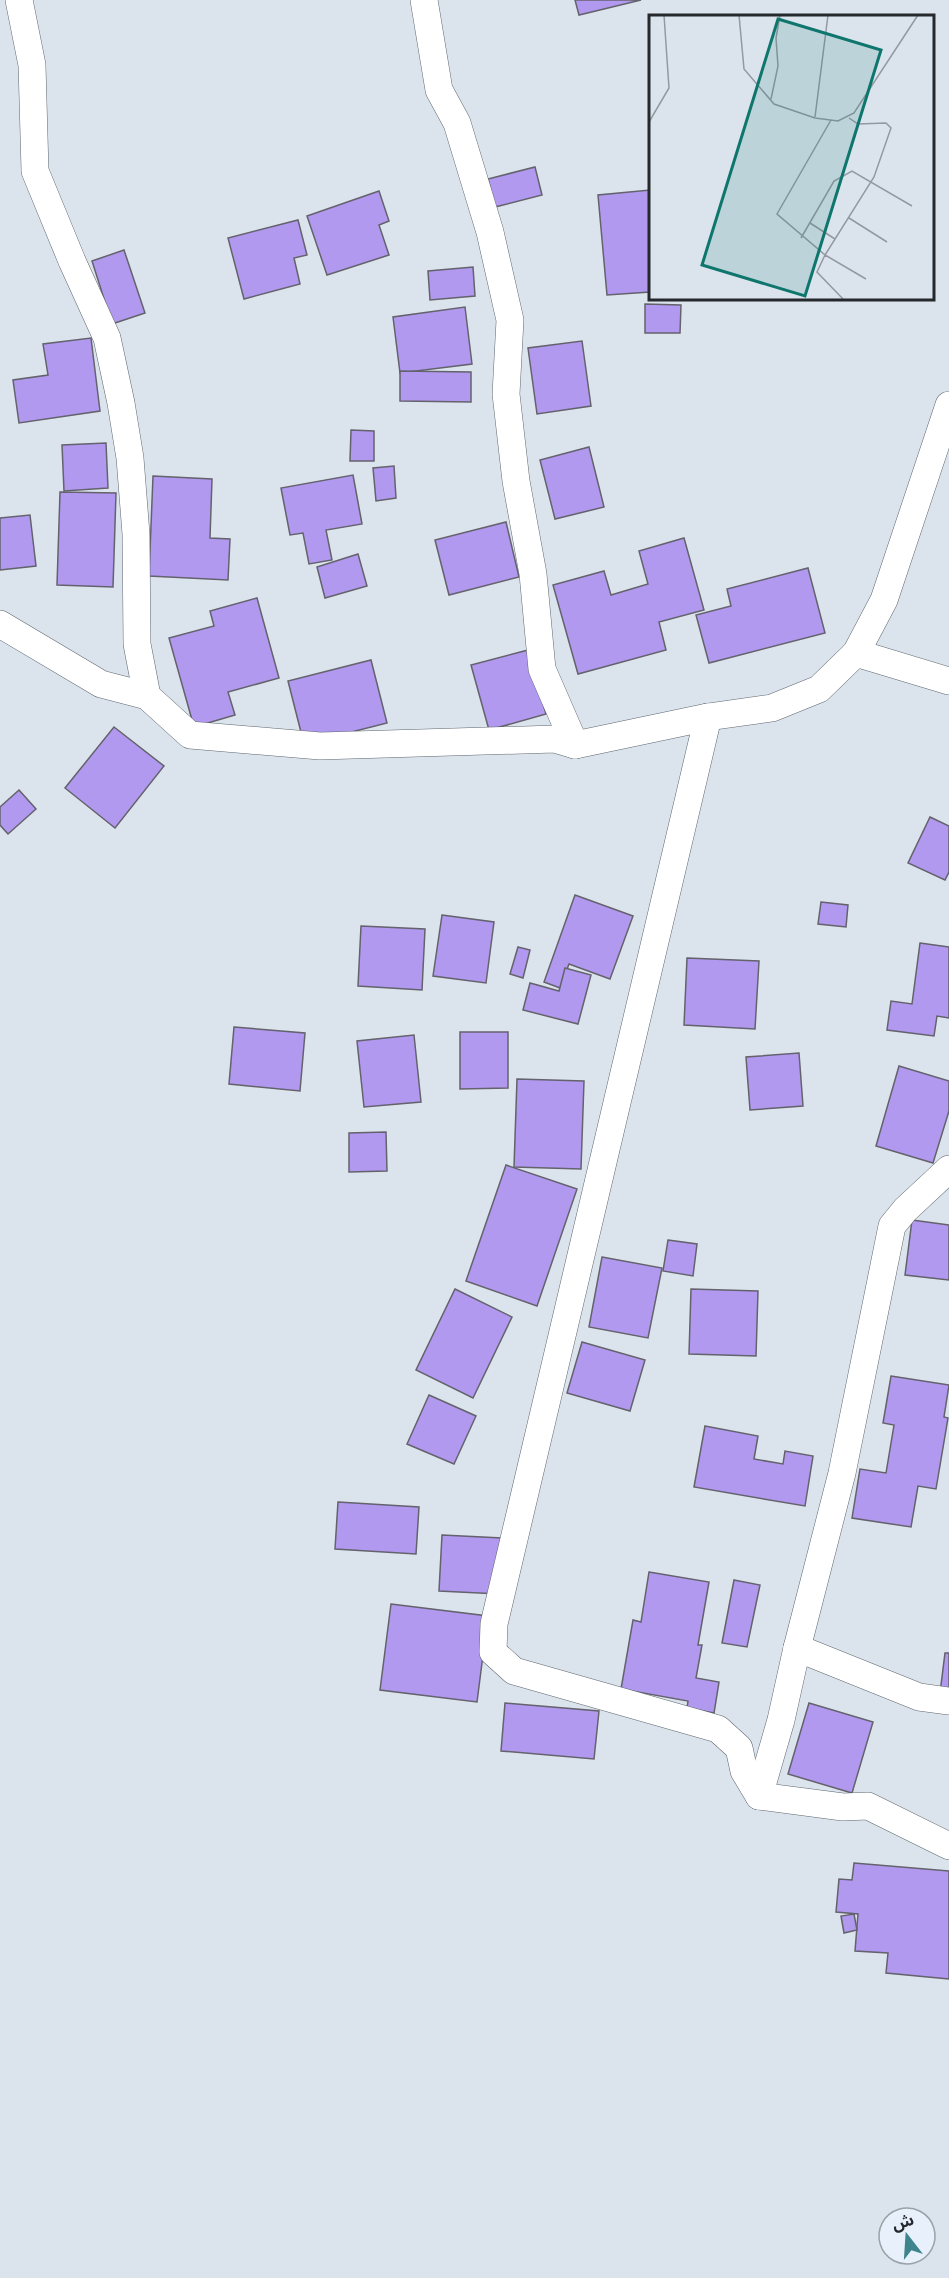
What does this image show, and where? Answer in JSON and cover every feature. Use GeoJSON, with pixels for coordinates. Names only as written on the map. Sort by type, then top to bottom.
{"type":"FeatureCollection","features":[{"type":"Feature","properties":{"kind":"street"},"geometry":{"type":"LineString","coordinates":[[19,0],[32,65],[35,171],[107,338],[121,403],[130,458],[136,534],[137,644],[147,696]]}},
{"type":"Feature","properties":{"kind":"street"},"geometry":{"type":"LineString","coordinates":[[424,0],[439,90],[457,123],[490,232],[510,320],[506,394],[516,481],[533,574],[542,669],[575,745]]}},
{"type":"Feature","properties":{"kind":"street"},"geometry":{"type":"LineString","coordinates":[[0,624],[101,684],[147,696],[190,735],[320,746],[555,739],[575,745],[708,717],[772,708],[819,689],[856,653],[884,600],[949,405]]}},
{"type":"Feature","properties":{"kind":"street"},"geometry":{"type":"LineString","coordinates":[[856,653],[949,681]]}},
{"type":"Feature","properties":{"kind":"street"},"geometry":{"type":"LineString","coordinates":[[708,717],[494,1624],[493,1652],[514,1671],[718,1729],[739,1748],[744,1771],[759,1796]]}},
{"type":"Feature","properties":{"kind":"street"},"geometry":{"type":"LineString","coordinates":[[759,1796],[781,1720],[842,1473],[892,1226],[905,1210],[949,1169]]}},
{"type":"Feature","properties":{"kind":"street"},"geometry":{"type":"LineString","coordinates":[[797,1648],[919,1697],[949,1701]]}},
{"type":"Feature","properties":{"kind":"street"},"geometry":{"type":"LineString","coordinates":[[759,1796],[843,1806],[868,1806],[949,1846]]}},
{"type":"Feature","properties":{"kind":"building"},"geometry":{"type":"Polygon","coordinates":[[[575,0],[641,0],[579,15],[575,0]]]}},
{"type":"Feature","properties":{"kind":"building"},"geometry":{"type":"Polygon","coordinates":[[[535,167],[542,195],[495,207],[488,179],[535,167]]]}},
{"type":"Feature","properties":{"kind":"building"},"geometry":{"type":"Polygon","coordinates":[[[649,190],[649,292],[607,295],[598,195],[649,190]]]}},
{"type":"Feature","properties":{"kind":"building"},"geometry":{"type":"Polygon","coordinates":[[[379,191],[389,221],[379,225],[389,255],[327,275],[307,216],[379,191]]]}},
{"type":"Feature","properties":{"kind":"building"},"geometry":{"type":"Polygon","coordinates":[[[298,220],[307,255],[294,258],[300,284],[244,299],[228,238],[298,220]]]}},
{"type":"Feature","properties":{"kind":"building"},"geometry":{"type":"Polygon","coordinates":[[[124,250],[145,313],[112,324],[92,261],[124,250]]]}},
{"type":"Feature","properties":{"kind":"building"},"geometry":{"type":"Polygon","coordinates":[[[473,267],[475,296],[430,300],[428,271],[473,267]]]}},
{"type":"Feature","properties":{"kind":"building"},"geometry":{"type":"Polygon","coordinates":[[[645,304],[681,305],[680,333],[645,333],[645,304]]]}},
{"type":"Feature","properties":{"kind":"building"},"geometry":{"type":"Polygon","coordinates":[[[465,307],[472,364],[400,373],[393,317],[465,307]]]}},
{"type":"Feature","properties":{"kind":"building"},"geometry":{"type":"Polygon","coordinates":[[[91,338],[100,411],[19,423],[13,380],[48,375],[43,344],[91,338]]]}},
{"type":"Feature","properties":{"kind":"building"},"geometry":{"type":"Polygon","coordinates":[[[582,341],[591,406],[537,414],[528,348],[582,341]]]}},
{"type":"Feature","properties":{"kind":"building"},"geometry":{"type":"Polygon","coordinates":[[[400,371],[471,372],[471,402],[400,401],[400,371]]]}},
{"type":"Feature","properties":{"kind":"building"},"geometry":{"type":"Polygon","coordinates":[[[351,430],[374,431],[374,461],[350,461],[351,430]]]}},
{"type":"Feature","properties":{"kind":"building"},"geometry":{"type":"Polygon","coordinates":[[[106,443],[108,488],[64,491],[62,445],[106,443]]]}},
{"type":"Feature","properties":{"kind":"building"},"geometry":{"type":"Polygon","coordinates":[[[589,447],[604,507],[555,519],[540,460],[589,447]]]}},
{"type":"Feature","properties":{"kind":"building"},"geometry":{"type":"Polygon","coordinates":[[[394,466],[396,498],[376,501],[373,468],[394,466]]]}},
{"type":"Feature","properties":{"kind":"building"},"geometry":{"type":"Polygon","coordinates":[[[353,475],[362,524],[326,530],[332,560],[309,564],[303,533],[290,535],[281,488],[353,475]]]}},
{"type":"Feature","properties":{"kind":"building"},"geometry":{"type":"Polygon","coordinates":[[[153,476],[212,479],[210,538],[230,539],[228,580],[149,576],[153,476]]]}},
{"type":"Feature","properties":{"kind":"building"},"geometry":{"type":"Polygon","coordinates":[[[60,492],[116,493],[113,587],[57,585],[60,492]]]}},
{"type":"Feature","properties":{"kind":"building"},"geometry":{"type":"Polygon","coordinates":[[[30,515],[36,566],[0,570],[0,518],[30,515]]]}},
{"type":"Feature","properties":{"kind":"building"},"geometry":{"type":"Polygon","coordinates":[[[506,522],[519,577],[449,595],[435,540],[506,522]]]}},
{"type":"Feature","properties":{"kind":"building"},"geometry":{"type":"Polygon","coordinates":[[[684,538],[704,610],[659,622],[666,650],[578,674],[553,585],[604,571],[611,595],[648,584],[639,551],[684,538]]]}},
{"type":"Feature","properties":{"kind":"building"},"geometry":{"type":"Polygon","coordinates":[[[358,554],[367,586],[325,598],[317,567],[358,554]]]}},
{"type":"Feature","properties":{"kind":"building"},"geometry":{"type":"Polygon","coordinates":[[[808,568],[825,633],[709,663],[696,615],[731,606],[727,589],[808,568]]]}},
{"type":"Feature","properties":{"kind":"building"},"geometry":{"type":"Polygon","coordinates":[[[257,598],[279,678],[228,692],[235,715],[194,727],[169,638],[214,626],[210,611],[257,598]]]}},
{"type":"Feature","properties":{"kind":"building"},"geometry":{"type":"Polygon","coordinates":[[[528,650],[546,714],[489,730],[471,665],[528,650]]]}},
{"type":"Feature","properties":{"kind":"building"},"geometry":{"type":"Polygon","coordinates":[[[371,660],[387,723],[304,744],[288,681],[371,660]]]}},
{"type":"Feature","properties":{"kind":"building"},"geometry":{"type":"Polygon","coordinates":[[[114,727],[164,766],[115,828],[65,788],[114,727]]]}},
{"type":"Feature","properties":{"kind":"building"},"geometry":{"type":"Polygon","coordinates":[[[19,790],[36,809],[8,834],[0,825],[0,807],[19,790]]]}},
{"type":"Feature","properties":{"kind":"building"},"geometry":{"type":"Polygon","coordinates":[[[930,817],[949,826],[949,872],[945,880],[908,863],[930,817]]]}},
{"type":"Feature","properties":{"kind":"building"},"geometry":{"type":"Polygon","coordinates":[[[575,895],[633,916],[610,979],[569,964],[560,988],[544,982],[575,895]]]}},
{"type":"Feature","properties":{"kind":"building"},"geometry":{"type":"Polygon","coordinates":[[[821,902],[848,905],[846,927],[818,924],[821,902]]]}},
{"type":"Feature","properties":{"kind":"building"},"geometry":{"type":"Polygon","coordinates":[[[442,915],[494,922],[486,983],[433,976],[442,915]]]}},
{"type":"Feature","properties":{"kind":"building"},"geometry":{"type":"Polygon","coordinates":[[[361,926],[425,929],[422,990],[358,986],[361,926]]]}},
{"type":"Feature","properties":{"kind":"building"},"geometry":{"type":"Polygon","coordinates":[[[920,943],[949,947],[949,1018],[937,1016],[934,1036],[887,1030],[891,1001],[912,1004],[920,943]]]}},
{"type":"Feature","properties":{"kind":"building"},"geometry":{"type":"Polygon","coordinates":[[[518,947],[530,950],[523,978],[510,974],[518,947]]]}},
{"type":"Feature","properties":{"kind":"building"},"geometry":{"type":"Polygon","coordinates":[[[687,958],[759,961],[755,1029],[684,1025],[687,958]]]}},
{"type":"Feature","properties":{"kind":"building"},"geometry":{"type":"Polygon","coordinates":[[[565,968],[591,975],[578,1024],[523,1010],[530,983],[559,991],[565,968]]]}},
{"type":"Feature","properties":{"kind":"building"},"geometry":{"type":"Polygon","coordinates":[[[234,1027],[305,1033],[300,1091],[229,1084],[234,1027]]]}},
{"type":"Feature","properties":{"kind":"building"},"geometry":{"type":"Polygon","coordinates":[[[460,1032],[508,1032],[508,1088],[460,1089],[460,1032]]]}},
{"type":"Feature","properties":{"kind":"building"},"geometry":{"type":"Polygon","coordinates":[[[414,1035],[421,1102],[364,1107],[357,1041],[414,1035]]]}},
{"type":"Feature","properties":{"kind":"building"},"geometry":{"type":"Polygon","coordinates":[[[799,1053],[803,1106],[750,1110],[746,1057],[799,1053]]]}},
{"type":"Feature","properties":{"kind":"building"},"geometry":{"type":"Polygon","coordinates":[[[899,1066],[949,1081],[949,1111],[933,1163],[876,1146],[899,1066]]]}},
{"type":"Feature","properties":{"kind":"building"},"geometry":{"type":"Polygon","coordinates":[[[517,1079],[584,1081],[581,1169],[514,1167],[517,1079]]]}},
{"type":"Feature","properties":{"kind":"building"},"geometry":{"type":"Polygon","coordinates":[[[386,1132],[387,1171],[349,1172],[349,1133],[386,1132]]]}},
{"type":"Feature","properties":{"kind":"building"},"geometry":{"type":"Polygon","coordinates":[[[506,1165],[577,1189],[537,1306],[466,1281],[506,1165]]]}},
{"type":"Feature","properties":{"kind":"building"},"geometry":{"type":"Polygon","coordinates":[[[912,1220],[949,1225],[949,1280],[905,1275],[912,1220]]]}},
{"type":"Feature","properties":{"kind":"building"},"geometry":{"type":"Polygon","coordinates":[[[668,1240],[697,1244],[693,1276],[663,1271],[668,1240]]]}},
{"type":"Feature","properties":{"kind":"building"},"geometry":{"type":"Polygon","coordinates":[[[602,1257],[662,1268],[648,1338],[589,1327],[602,1257]]]}},
{"type":"Feature","properties":{"kind":"building"},"geometry":{"type":"Polygon","coordinates":[[[455,1289],[512,1317],[473,1398],[416,1370],[455,1289]]]}},
{"type":"Feature","properties":{"kind":"building"},"geometry":{"type":"Polygon","coordinates":[[[691,1289],[758,1291],[756,1356],[689,1354],[691,1289]]]}},
{"type":"Feature","properties":{"kind":"building"},"geometry":{"type":"Polygon","coordinates":[[[582,1342],[645,1360],[630,1411],[567,1393],[582,1342]]]}},
{"type":"Feature","properties":{"kind":"building"},"geometry":{"type":"Polygon","coordinates":[[[891,1376],[949,1385],[944,1417],[948,1418],[936,1489],[918,1486],[911,1527],[852,1518],[860,1469],[886,1473],[894,1425],[883,1423],[891,1376]]]}},
{"type":"Feature","properties":{"kind":"building"},"geometry":{"type":"Polygon","coordinates":[[[429,1395],[476,1416],[454,1464],[407,1444],[429,1395]]]}},
{"type":"Feature","properties":{"kind":"building"},"geometry":{"type":"Polygon","coordinates":[[[705,1426],[758,1436],[754,1459],[783,1464],[785,1451],[813,1456],[805,1506],[694,1487],[705,1426]]]}},
{"type":"Feature","properties":{"kind":"building"},"geometry":{"type":"Polygon","coordinates":[[[338,1502],[419,1507],[416,1554],[335,1549],[338,1502]]]}},
{"type":"Feature","properties":{"kind":"building"},"geometry":{"type":"Polygon","coordinates":[[[442,1535],[502,1538],[499,1594],[439,1591],[442,1535]]]}},
{"type":"Feature","properties":{"kind":"building"},"geometry":{"type":"Polygon","coordinates":[[[649,1572],[709,1582],[698,1645],[702,1645],[696,1678],[719,1682],[714,1713],[687,1708],[688,1701],[621,1689],[633,1620],[641,1622],[649,1572]]]}},
{"type":"Feature","properties":{"kind":"building"},"geometry":{"type":"Polygon","coordinates":[[[734,1580],[760,1585],[747,1647],[722,1643],[734,1580]]]}},
{"type":"Feature","properties":{"kind":"building"},"geometry":{"type":"Polygon","coordinates":[[[391,1604],[488,1616],[477,1702],[380,1690],[391,1604]]]}},
{"type":"Feature","properties":{"kind":"building"},"geometry":{"type":"Polygon","coordinates":[[[945,1653],[949,1653],[949,1695],[940,1693],[945,1653]]]}},
{"type":"Feature","properties":{"kind":"building"},"geometry":{"type":"Polygon","coordinates":[[[505,1703],[599,1711],[594,1759],[501,1751],[505,1703]]]}},
{"type":"Feature","properties":{"kind":"building"},"geometry":{"type":"Polygon","coordinates":[[[809,1703],[873,1722],[852,1793],[788,1774],[809,1703]]]}},
{"type":"Feature","properties":{"kind":"building"},"geometry":{"type":"Polygon","coordinates":[[[854,1863],[949,1871],[949,1979],[886,1973],[888,1953],[855,1951],[858,1914],[836,1912],[839,1879],[852,1880],[854,1863]]]}},
{"type":"Feature","properties":{"kind":"building"},"geometry":{"type":"Polygon","coordinates":[[[854,1914],[857,1930],[844,1933],[841,1916],[854,1914]]]}}]}
